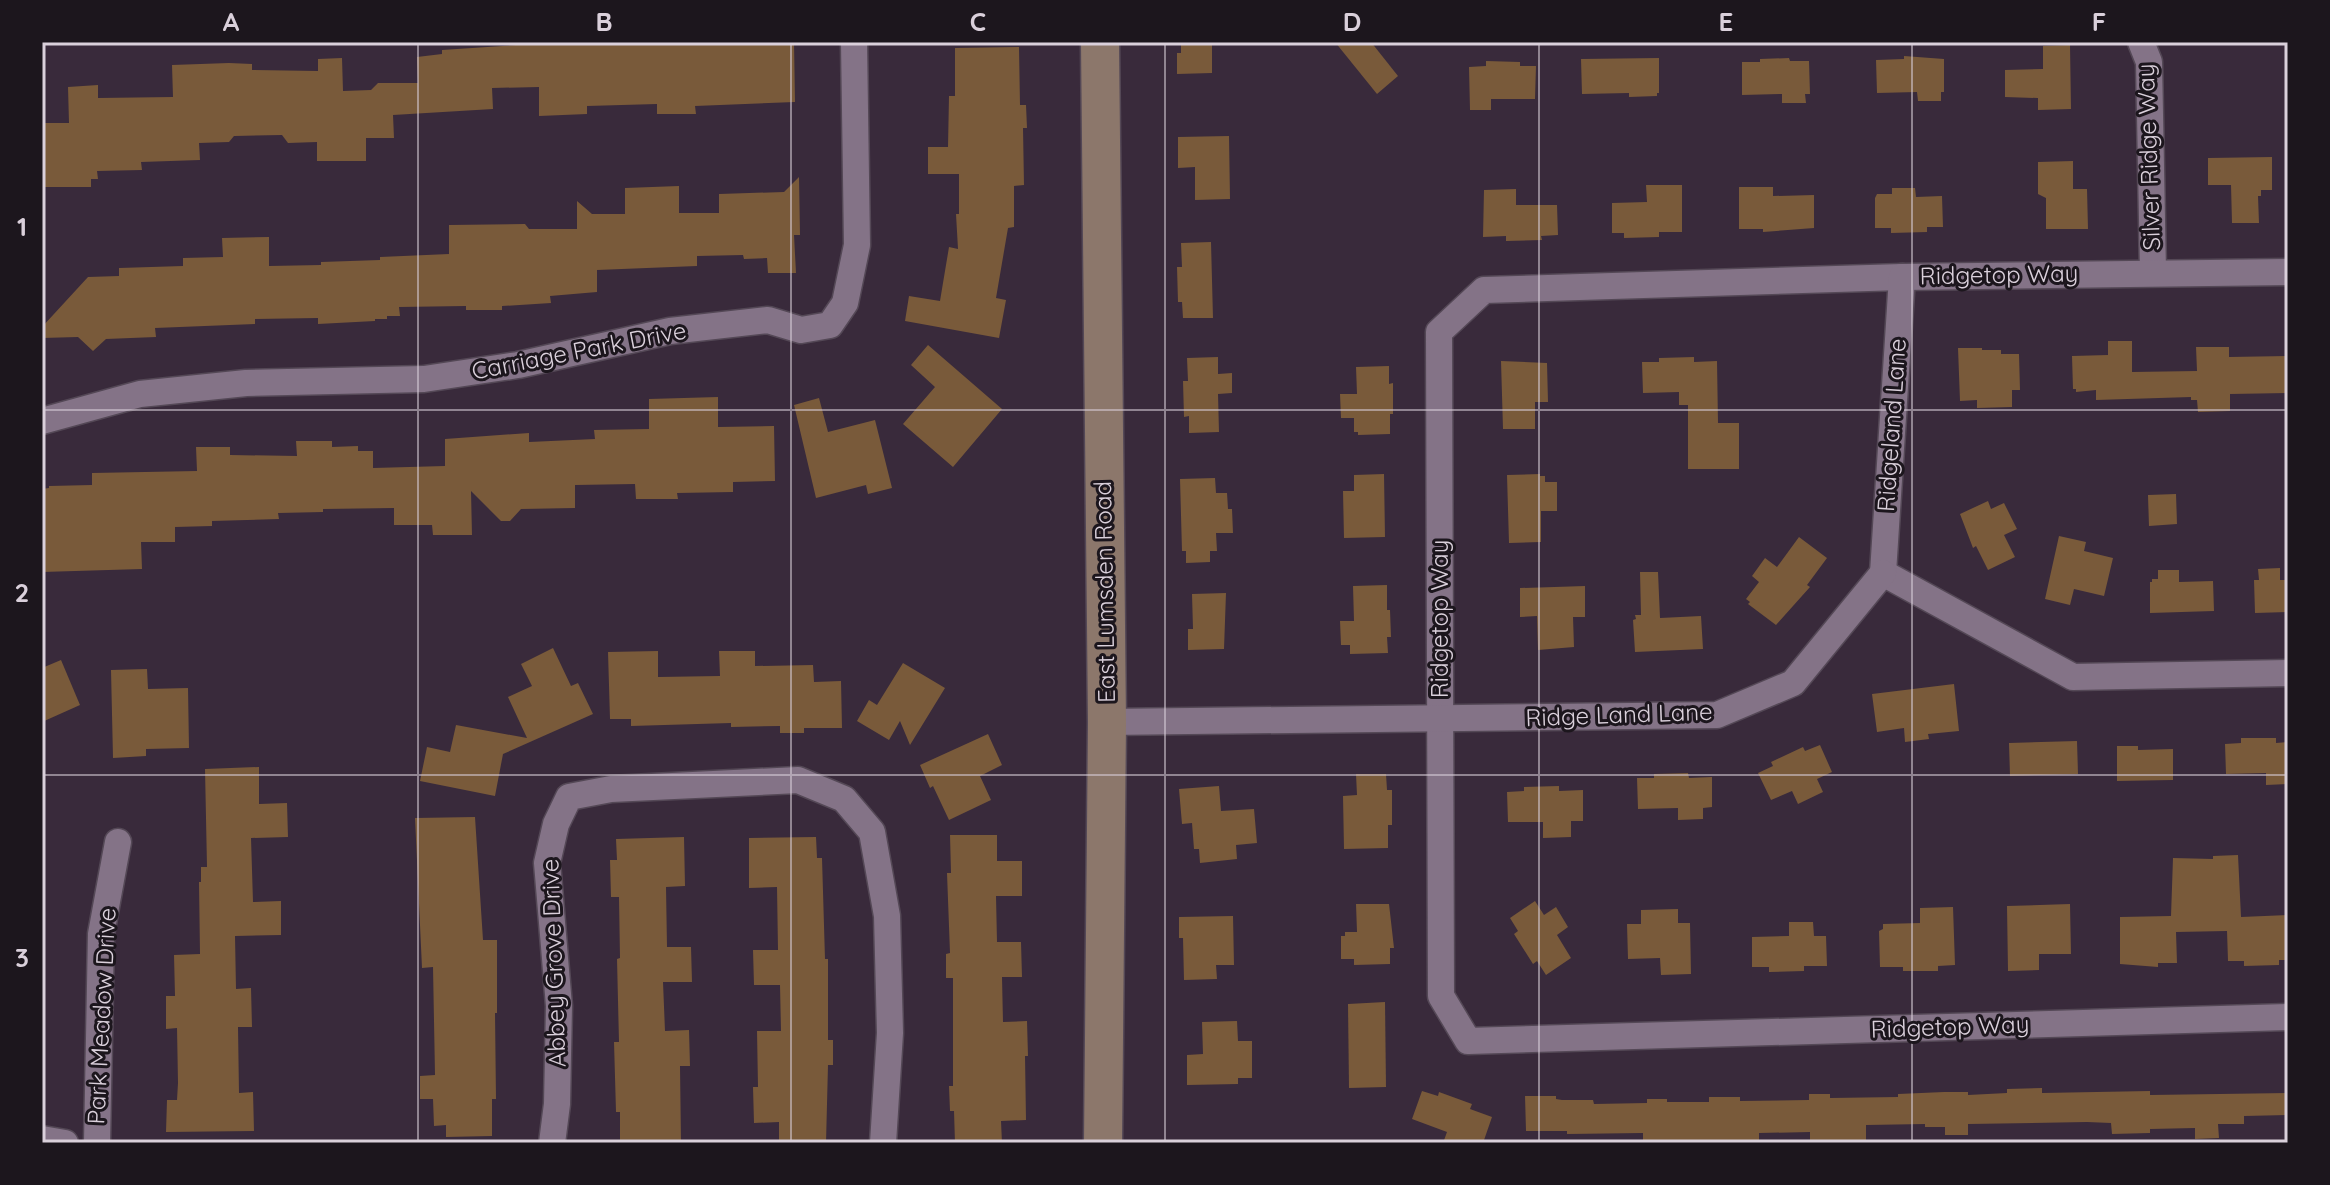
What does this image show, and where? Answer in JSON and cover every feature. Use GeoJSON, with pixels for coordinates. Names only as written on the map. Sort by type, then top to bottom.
{"type":"FeatureCollection","features":[{"type":"Feature","properties":{"kind":"street","name":"Carriage Park Drive"},"geometry":{"type":"LineString","coordinates":[[42,421],[140,394],[246,383],[424,379],[518,365],[670,331],[768,320],[801,330],[830,325],[845,303],[857,245],[854,42]]}},
{"type":"Feature","properties":{"kind":"street","name":"East Lumsden Road"},"geometry":{"type":"LineString","coordinates":[[1100,42],[1107,722],[1103,1143]]}},
{"type":"Feature","properties":{"kind":"street","name":"Silver Ridge Way"},"geometry":{"type":"LineString","coordinates":[[2141,42],[2149,62],[2153,272]]}},
{"type":"Feature","properties":{"kind":"street","name":"Ridgetop Way"},"geometry":{"type":"LineString","coordinates":[[2288,272],[1902,277],[1484,290],[1439,332],[1441,996],[1468,1041],[2288,1017]]}},
{"type":"Feature","properties":{"kind":"street","name":"Ridgeland Lane"},"geometry":{"type":"LineString","coordinates":[[1883,573],[1902,277]]}},
{"type":"Feature","properties":{"kind":"street","name":"Ridge Land Lane"},"geometry":{"type":"LineString","coordinates":[[1107,722],[1717,715],[1793,683],[1883,573]]}},
{"type":"Feature","properties":{"kind":"street"},"geometry":{"type":"LineString","coordinates":[[1883,573],[2073,677],[2288,673]]}},
{"type":"Feature","properties":{"kind":"street","name":"Abbey Grove Drive"},"geometry":{"type":"LineString","coordinates":[[552,1143],[557,1104],[559,1006],[547,863],[556,824],[569,797],[611,789],[798,780],[844,799],[872,832],[887,916],[890,1033],[883,1143]]}},
{"type":"Feature","properties":{"kind":"street","name":"Park Meadow Drive"},"geometry":{"type":"LineString","coordinates":[[97,1143],[101,934],[118,842]]}},
{"type":"Feature","properties":{"kind":"street"},"geometry":{"type":"LineString","coordinates":[[42,1139],[65,1143]]}},
{"type":"Feature","properties":{"kind":"building"},"geometry":{"type":"Polygon","coordinates":[[[515,42],[794,42],[795,102],[695,106],[696,114],[657,114],[657,104],[587,106],[587,114],[539,116],[539,87],[492,88],[493,109],[393,115],[394,138],[366,138],[366,161],[317,161],[317,142],[288,143],[282,135],[234,136],[229,142],[199,143],[200,160],[141,162],[142,170],[97,171],[98,179],[91,179],[91,187],[42,187],[42,123],[69,123],[68,87],[98,85],[98,98],[173,97],[172,65],[229,63],[252,64],[252,70],[318,71],[318,59],[342,58],[343,91],[371,90],[378,83],[418,83],[417,57],[442,54],[442,50],[516,45],[515,42]]]}},
{"type":"Feature","properties":{"kind":"building"},"geometry":{"type":"Polygon","coordinates":[[[1181,42],[1212,42],[1212,73],[1177,74],[1177,53],[1181,53],[1181,42]]]}},
{"type":"Feature","properties":{"kind":"building"},"geometry":{"type":"Polygon","coordinates":[[[1335,42],[1371,42],[1398,76],[1377,94],[1335,42]]]}},
{"type":"Feature","properties":{"kind":"building"},"geometry":{"type":"Polygon","coordinates":[[[2070,45],[2071,109],[2038,110],[2038,98],[2005,97],[2005,70],[2043,69],[2043,46],[2070,45]]]}},
{"type":"Feature","properties":{"kind":"building"},"geometry":{"type":"Polygon","coordinates":[[[1019,47],[1020,105],[1026,105],[1027,128],[1023,128],[1024,185],[1014,186],[1014,227],[1008,228],[996,298],[1006,300],[999,338],[905,321],[909,296],[940,301],[949,247],[958,249],[956,214],[959,214],[959,174],[928,174],[928,147],[948,147],[949,96],[955,96],[955,48],[1019,47]]]}},
{"type":"Feature","properties":{"kind":"building"},"geometry":{"type":"Polygon","coordinates":[[[1904,56],[1944,59],[1941,101],[1918,101],[1917,92],[1877,93],[1876,60],[1904,59],[1904,56]]]}},
{"type":"Feature","properties":{"kind":"building"},"geometry":{"type":"Polygon","coordinates":[[[1659,58],[1657,96],[1582,94],[1581,59],[1659,58]]]}},
{"type":"Feature","properties":{"kind":"building"},"geometry":{"type":"Polygon","coordinates":[[[1789,58],[1790,61],[1809,61],[1810,94],[1805,94],[1806,103],[1782,103],[1782,94],[1742,95],[1742,62],[1789,58]]]}},
{"type":"Feature","properties":{"kind":"building"},"geometry":{"type":"Polygon","coordinates":[[[1486,61],[1536,66],[1535,99],[1491,99],[1491,110],[1470,110],[1469,67],[1486,66],[1486,61]]]}},
{"type":"Feature","properties":{"kind":"building"},"geometry":{"type":"Polygon","coordinates":[[[1229,136],[1230,199],[1195,200],[1195,167],[1178,168],[1178,137],[1229,136]]]}},
{"type":"Feature","properties":{"kind":"building"},"geometry":{"type":"Polygon","coordinates":[[[2272,157],[2272,190],[2261,190],[2261,196],[2258,196],[2259,223],[2232,223],[2231,185],[2208,185],[2208,158],[2272,157]]]}},
{"type":"Feature","properties":{"kind":"building"},"geometry":{"type":"Polygon","coordinates":[[[2073,161],[2073,189],[2087,189],[2088,229],[2046,229],[2046,198],[2038,194],[2038,162],[2073,161]]]}},
{"type":"Feature","properties":{"kind":"building"},"geometry":{"type":"Polygon","coordinates":[[[799,177],[800,235],[794,235],[796,273],[768,273],[767,258],[697,256],[697,266],[597,270],[597,292],[550,296],[551,303],[502,306],[502,310],[466,310],[466,306],[399,307],[400,316],[387,316],[387,319],[375,321],[318,324],[318,318],[255,319],[255,324],[155,328],[156,337],[106,339],[93,351],[78,337],[42,338],[42,327],[88,277],[119,276],[119,268],[183,266],[183,258],[223,257],[222,238],[269,237],[269,266],[321,265],[321,262],[449,254],[449,225],[525,224],[529,229],[577,229],[577,201],[592,214],[625,214],[625,188],[679,186],[679,213],[719,213],[719,194],[784,192],[799,177]]]}},
{"type":"Feature","properties":{"kind":"building"},"geometry":{"type":"Polygon","coordinates":[[[1646,185],[1682,185],[1682,232],[1659,232],[1659,237],[1624,238],[1624,233],[1612,233],[1612,203],[1647,202],[1646,185]]]}},
{"type":"Feature","properties":{"kind":"building"},"geometry":{"type":"Polygon","coordinates":[[[1739,187],[1773,187],[1773,196],[1814,195],[1814,228],[1763,232],[1763,229],[1739,229],[1739,187]]]}},
{"type":"Feature","properties":{"kind":"building"},"geometry":{"type":"Polygon","coordinates":[[[1892,188],[1915,188],[1916,197],[1942,196],[1943,227],[1927,227],[1927,232],[1891,233],[1891,228],[1875,228],[1875,198],[1877,194],[1892,194],[1892,188]]]}},
{"type":"Feature","properties":{"kind":"building"},"geometry":{"type":"Polygon","coordinates":[[[1516,189],[1516,205],[1557,205],[1558,235],[1541,236],[1542,240],[1506,241],[1506,236],[1483,237],[1484,190],[1516,189]]]}},
{"type":"Feature","properties":{"kind":"building"},"geometry":{"type":"Polygon","coordinates":[[[1211,242],[1213,318],[1183,318],[1182,302],[1178,302],[1177,267],[1182,267],[1181,243],[1211,242]]]}},
{"type":"Feature","properties":{"kind":"building"},"geometry":{"type":"Polygon","coordinates":[[[2108,341],[2132,341],[2132,372],[2197,371],[2196,347],[2229,347],[2229,357],[2288,356],[2288,393],[2230,394],[2230,411],[2198,412],[2197,400],[2191,400],[2191,397],[2096,400],[2096,390],[2076,392],[2073,389],[2072,356],[2108,355],[2108,341]]]}},
{"type":"Feature","properties":{"kind":"building"},"geometry":{"type":"Polygon","coordinates":[[[928,345],[1002,409],[953,467],[903,424],[935,387],[911,365],[928,345]]]}},
{"type":"Feature","properties":{"kind":"building"},"geometry":{"type":"Polygon","coordinates":[[[1958,348],[2019,354],[2020,390],[2012,390],[2012,407],[1977,408],[1977,400],[1960,401],[1958,348]]]}},
{"type":"Feature","properties":{"kind":"building"},"geometry":{"type":"Polygon","coordinates":[[[1218,357],[1218,374],[1232,373],[1232,393],[1218,394],[1219,432],[1189,433],[1189,416],[1184,417],[1183,381],[1188,381],[1187,358],[1218,357]]]}},
{"type":"Feature","properties":{"kind":"building"},"geometry":{"type":"Polygon","coordinates":[[[1694,357],[1694,362],[1717,361],[1718,423],[1739,423],[1739,469],[1688,469],[1688,405],[1679,405],[1679,392],[1643,393],[1642,362],[1694,357]]]}},
{"type":"Feature","properties":{"kind":"building"},"geometry":{"type":"Polygon","coordinates":[[[1501,361],[1547,363],[1548,402],[1535,402],[1535,429],[1503,429],[1501,361]]]}},
{"type":"Feature","properties":{"kind":"building"},"geometry":{"type":"Polygon","coordinates":[[[1389,366],[1389,384],[1393,383],[1390,434],[1358,435],[1354,432],[1354,418],[1341,418],[1340,394],[1357,394],[1356,367],[1389,366]]]}},
{"type":"Feature","properties":{"kind":"building"},"geometry":{"type":"Polygon","coordinates":[[[718,397],[718,427],[774,426],[775,481],[733,482],[733,492],[677,493],[678,499],[636,499],[635,484],[575,485],[575,508],[521,509],[510,521],[501,521],[471,491],[472,535],[433,535],[432,525],[394,525],[394,508],[323,509],[323,512],[278,513],[279,519],[212,521],[212,526],[175,527],[175,542],[141,542],[142,569],[42,572],[42,489],[49,486],[92,485],[92,473],[197,471],[196,447],[230,447],[230,455],[297,456],[296,441],[332,441],[332,447],[358,446],[358,451],[373,451],[373,468],[445,466],[445,439],[529,433],[529,442],[595,439],[594,430],[649,429],[649,399],[718,397]]]}},
{"type":"Feature","properties":{"kind":"building"},"geometry":{"type":"Polygon","coordinates":[[[819,398],[828,432],[875,420],[892,488],[868,494],[866,485],[816,498],[794,405],[819,398]]]}},
{"type":"Feature","properties":{"kind":"building"},"geometry":{"type":"Polygon","coordinates":[[[1384,474],[1385,537],[1344,538],[1343,491],[1354,491],[1354,475],[1384,474]]]}},
{"type":"Feature","properties":{"kind":"building"},"geometry":{"type":"Polygon","coordinates":[[[1507,475],[1545,476],[1545,482],[1557,482],[1557,511],[1541,511],[1541,542],[1509,543],[1507,475]]]}},
{"type":"Feature","properties":{"kind":"building"},"geometry":{"type":"Polygon","coordinates":[[[1215,478],[1216,493],[1227,493],[1228,509],[1232,509],[1233,533],[1216,533],[1217,551],[1210,551],[1210,562],[1186,563],[1186,551],[1182,551],[1180,479],[1215,478]]]}},
{"type":"Feature","properties":{"kind":"building"},"geometry":{"type":"Polygon","coordinates":[[[2176,494],[2177,524],[2149,526],[2148,495],[2176,494]]]}},
{"type":"Feature","properties":{"kind":"building"},"geometry":{"type":"Polygon","coordinates":[[[1988,501],[1991,509],[2004,503],[2017,529],[2004,535],[2015,557],[1988,570],[1976,546],[1973,548],[1960,514],[1988,501]]]}},
{"type":"Feature","properties":{"kind":"building"},"geometry":{"type":"Polygon","coordinates":[[[2059,536],[2086,542],[2084,551],[2113,558],[2104,596],[2074,589],[2070,605],[2045,599],[2059,536]]]}},
{"type":"Feature","properties":{"kind":"building"},"geometry":{"type":"Polygon","coordinates":[[[1799,537],[1827,558],[1807,585],[1810,587],[1776,625],[1748,604],[1750,602],[1746,599],[1759,582],[1752,576],[1765,558],[1777,567],[1799,537]]]}},
{"type":"Feature","properties":{"kind":"building"},"geometry":{"type":"Polygon","coordinates":[[[2280,568],[2280,580],[2288,580],[2288,612],[2255,613],[2254,580],[2259,580],[2258,569],[2280,568]]]}},
{"type":"Feature","properties":{"kind":"building"},"geometry":{"type":"Polygon","coordinates":[[[2158,570],[2179,570],[2179,582],[2213,581],[2214,611],[2150,613],[2150,582],[2158,579],[2158,570]]]}},
{"type":"Feature","properties":{"kind":"building"},"geometry":{"type":"Polygon","coordinates":[[[1640,572],[1658,572],[1660,618],[1701,616],[1703,649],[1635,652],[1633,620],[1636,619],[1635,615],[1641,615],[1640,572]]]}},
{"type":"Feature","properties":{"kind":"building"},"geometry":{"type":"Polygon","coordinates":[[[1387,585],[1391,637],[1387,637],[1388,653],[1350,654],[1350,645],[1341,645],[1340,621],[1354,621],[1353,586],[1387,585]]]}},
{"type":"Feature","properties":{"kind":"building"},"geometry":{"type":"Polygon","coordinates":[[[1585,586],[1585,617],[1573,617],[1574,647],[1538,650],[1537,616],[1520,617],[1520,588],[1585,586]]]}},
{"type":"Feature","properties":{"kind":"building"},"geometry":{"type":"Polygon","coordinates":[[[1226,593],[1224,649],[1188,650],[1188,629],[1193,629],[1192,594],[1226,593]]]}},
{"type":"Feature","properties":{"kind":"building"},"geometry":{"type":"Polygon","coordinates":[[[553,648],[571,686],[578,683],[593,714],[503,754],[495,796],[420,781],[427,747],[450,752],[456,725],[527,738],[508,697],[532,686],[521,664],[553,648]]]}},
{"type":"Feature","properties":{"kind":"building"},"geometry":{"type":"Polygon","coordinates":[[[658,651],[658,677],[720,676],[719,651],[755,651],[755,666],[813,665],[814,682],[841,681],[842,728],[804,728],[804,733],[780,733],[780,726],[731,727],[731,723],[631,726],[631,719],[610,719],[608,652],[658,651]]]}},
{"type":"Feature","properties":{"kind":"building"},"geometry":{"type":"Polygon","coordinates":[[[61,660],[80,705],[42,722],[42,668],[61,660]]]}},
{"type":"Feature","properties":{"kind":"building"},"geometry":{"type":"Polygon","coordinates":[[[903,663],[945,688],[910,745],[900,721],[889,740],[857,721],[869,700],[877,705],[903,663]]]}},
{"type":"Feature","properties":{"kind":"building"},"geometry":{"type":"Polygon","coordinates":[[[147,669],[148,689],[188,688],[189,748],[146,749],[146,756],[113,758],[111,670],[147,669]]]}},
{"type":"Feature","properties":{"kind":"building"},"geometry":{"type":"Polygon","coordinates":[[[1954,684],[1959,731],[1928,734],[1929,739],[1905,742],[1904,728],[1877,732],[1872,694],[1954,684]]]}},
{"type":"Feature","properties":{"kind":"building"},"geometry":{"type":"Polygon","coordinates":[[[988,734],[1002,765],[980,776],[991,800],[949,820],[920,765],[988,734]]]}},
{"type":"Feature","properties":{"kind":"building"},"geometry":{"type":"Polygon","coordinates":[[[2241,738],[2276,738],[2276,743],[2288,742],[2288,784],[2266,785],[2266,773],[2226,774],[2225,744],[2241,743],[2241,738]]]}},
{"type":"Feature","properties":{"kind":"building"},"geometry":{"type":"Polygon","coordinates":[[[2077,741],[2078,774],[2010,776],[2009,743],[2077,741]]]}},
{"type":"Feature","properties":{"kind":"building"},"geometry":{"type":"Polygon","coordinates":[[[1820,745],[1832,772],[1817,779],[1823,792],[1798,804],[1792,791],[1771,800],[1758,773],[1773,766],[1771,762],[1803,747],[1805,751],[1820,745]]]}},
{"type":"Feature","properties":{"kind":"building"},"geometry":{"type":"Polygon","coordinates":[[[2117,746],[2138,746],[2138,750],[2173,749],[2173,780],[2117,781],[2117,746]]]}},
{"type":"Feature","properties":{"kind":"building"},"geometry":{"type":"Polygon","coordinates":[[[259,767],[259,804],[287,803],[288,837],[251,838],[253,902],[281,901],[281,935],[235,936],[236,989],[251,988],[252,1027],[238,1027],[239,1093],[253,1092],[254,1131],[166,1132],[167,1100],[177,1100],[178,1083],[177,1028],[166,1029],[166,996],[175,996],[174,955],[200,954],[199,882],[201,867],[207,867],[205,769],[259,767]]]}},
{"type":"Feature","properties":{"kind":"building"},"geometry":{"type":"Polygon","coordinates":[[[1688,773],[1689,778],[1712,777],[1712,807],[1703,808],[1703,819],[1678,820],[1678,808],[1638,809],[1637,778],[1688,773]]]}},
{"type":"Feature","properties":{"kind":"building"},"geometry":{"type":"Polygon","coordinates":[[[1356,774],[1386,774],[1387,790],[1392,790],[1392,825],[1388,825],[1388,848],[1344,849],[1343,796],[1357,795],[1356,774]]]}},
{"type":"Feature","properties":{"kind":"building"},"geometry":{"type":"Polygon","coordinates":[[[1219,786],[1221,811],[1254,809],[1257,843],[1236,845],[1237,859],[1200,863],[1199,849],[1194,849],[1192,823],[1182,824],[1179,789],[1219,786]]]}},
{"type":"Feature","properties":{"kind":"building"},"geometry":{"type":"Polygon","coordinates":[[[1559,786],[1559,791],[1583,790],[1583,821],[1571,821],[1571,837],[1543,838],[1543,822],[1508,822],[1507,792],[1524,791],[1524,787],[1559,786]]]}},
{"type":"Feature","properties":{"kind":"building"},"geometry":{"type":"Polygon","coordinates":[[[475,817],[483,940],[497,940],[496,1099],[492,1099],[492,1136],[446,1137],[446,1125],[434,1126],[433,1099],[420,1099],[420,1076],[435,1075],[433,967],[422,968],[415,818],[475,817]]]}},
{"type":"Feature","properties":{"kind":"building"},"geometry":{"type":"Polygon","coordinates":[[[950,835],[997,835],[997,861],[1022,861],[1022,896],[996,896],[997,942],[1021,942],[1022,977],[1002,977],[1003,1022],[1027,1021],[1028,1056],[1025,1056],[1026,1120],[1001,1121],[1002,1143],[955,1143],[949,1086],[953,1086],[953,978],[946,978],[946,954],[950,953],[947,873],[951,873],[950,835]]]}},
{"type":"Feature","properties":{"kind":"building"},"geometry":{"type":"Polygon","coordinates":[[[684,837],[685,886],[666,887],[667,947],[691,947],[692,982],[663,982],[665,1031],[689,1030],[690,1066],[680,1066],[681,1143],[620,1143],[614,1042],[619,1042],[619,897],[611,897],[610,860],[617,860],[616,839],[684,837]]]}},
{"type":"Feature","properties":{"kind":"building"},"geometry":{"type":"Polygon","coordinates":[[[816,837],[817,858],[822,858],[825,959],[828,959],[828,1040],[833,1040],[833,1065],[828,1065],[826,1143],[779,1143],[779,1122],[754,1123],[753,1087],[758,1087],[757,1031],[781,1031],[780,985],[754,985],[753,950],[778,950],[777,887],[749,888],[749,838],[816,837]]]}},
{"type":"Feature","properties":{"kind":"building"},"geometry":{"type":"Polygon","coordinates":[[[2238,855],[2241,917],[2288,915],[2288,960],[2279,960],[2279,965],[2244,966],[2244,961],[2228,961],[2227,931],[2176,932],[2177,963],[2158,963],[2158,967],[2120,964],[2120,917],[2171,916],[2173,858],[2213,859],[2213,856],[2238,855]]]}},
{"type":"Feature","properties":{"kind":"building"},"geometry":{"type":"Polygon","coordinates":[[[1535,901],[1544,915],[1556,907],[1568,927],[1557,935],[1571,958],[1546,975],[1537,961],[1533,964],[1514,934],[1518,931],[1510,918],[1535,901]]]}},
{"type":"Feature","properties":{"kind":"building"},"geometry":{"type":"Polygon","coordinates":[[[1356,904],[1389,904],[1394,948],[1390,948],[1390,964],[1354,965],[1354,959],[1341,959],[1341,936],[1345,936],[1345,932],[1357,932],[1356,904]]]}},
{"type":"Feature","properties":{"kind":"building"},"geometry":{"type":"Polygon","coordinates":[[[2070,904],[2071,954],[2039,954],[2039,970],[2008,971],[2007,906],[2070,904]]]}},
{"type":"Feature","properties":{"kind":"building"},"geometry":{"type":"Polygon","coordinates":[[[1953,907],[1955,965],[1938,966],[1938,971],[1903,971],[1903,967],[1880,967],[1879,931],[1883,929],[1883,924],[1920,923],[1920,908],[1953,907]]]}},
{"type":"Feature","properties":{"kind":"building"},"geometry":{"type":"Polygon","coordinates":[[[1678,909],[1678,923],[1690,923],[1691,974],[1661,975],[1660,958],[1628,959],[1627,924],[1641,924],[1641,910],[1678,909]]]}},
{"type":"Feature","properties":{"kind":"building"},"geometry":{"type":"Polygon","coordinates":[[[1233,916],[1234,965],[1216,965],[1217,979],[1184,980],[1179,917],[1233,916]]]}},
{"type":"Feature","properties":{"kind":"building"},"geometry":{"type":"Polygon","coordinates":[[[1789,922],[1813,922],[1814,936],[1826,936],[1827,966],[1804,966],[1804,971],[1769,972],[1769,967],[1752,967],[1752,937],[1789,936],[1789,922]]]}},
{"type":"Feature","properties":{"kind":"building"},"geometry":{"type":"Polygon","coordinates":[[[1385,1002],[1386,1087],[1349,1088],[1348,1004],[1385,1002]]]}},
{"type":"Feature","properties":{"kind":"building"},"geometry":{"type":"Polygon","coordinates":[[[1237,1021],[1238,1041],[1252,1041],[1252,1078],[1238,1078],[1238,1084],[1187,1085],[1187,1055],[1203,1054],[1202,1022],[1237,1021]]]}},
{"type":"Feature","properties":{"kind":"building"},"geometry":{"type":"Polygon","coordinates":[[[2042,1088],[2042,1093],[2288,1093],[2288,1115],[2244,1116],[2244,1124],[2218,1124],[2219,1138],[2195,1139],[2195,1128],[2112,1134],[2111,1123],[2087,1122],[1968,1124],[1968,1135],[1945,1135],[1945,1127],[1925,1127],[1925,1124],[1866,1125],[1866,1143],[1810,1143],[1810,1132],[1759,1133],[1759,1143],[1643,1143],[1643,1133],[1526,1131],[1525,1096],[1593,1100],[1594,1104],[1647,1103],[1647,1099],[1709,1102],[1709,1097],[1740,1097],[1740,1101],[1809,1100],[1809,1094],[1830,1094],[1830,1098],[1898,1097],[1898,1094],[1944,1092],[1968,1092],[1968,1095],[2042,1088]]]}},
{"type":"Feature","properties":{"kind":"building"},"geometry":{"type":"Polygon","coordinates":[[[1422,1091],[1438,1096],[1439,1092],[1472,1104],[1470,1109],[1492,1117],[1483,1143],[1443,1143],[1447,1132],[1412,1119],[1422,1091]]]}}]}
